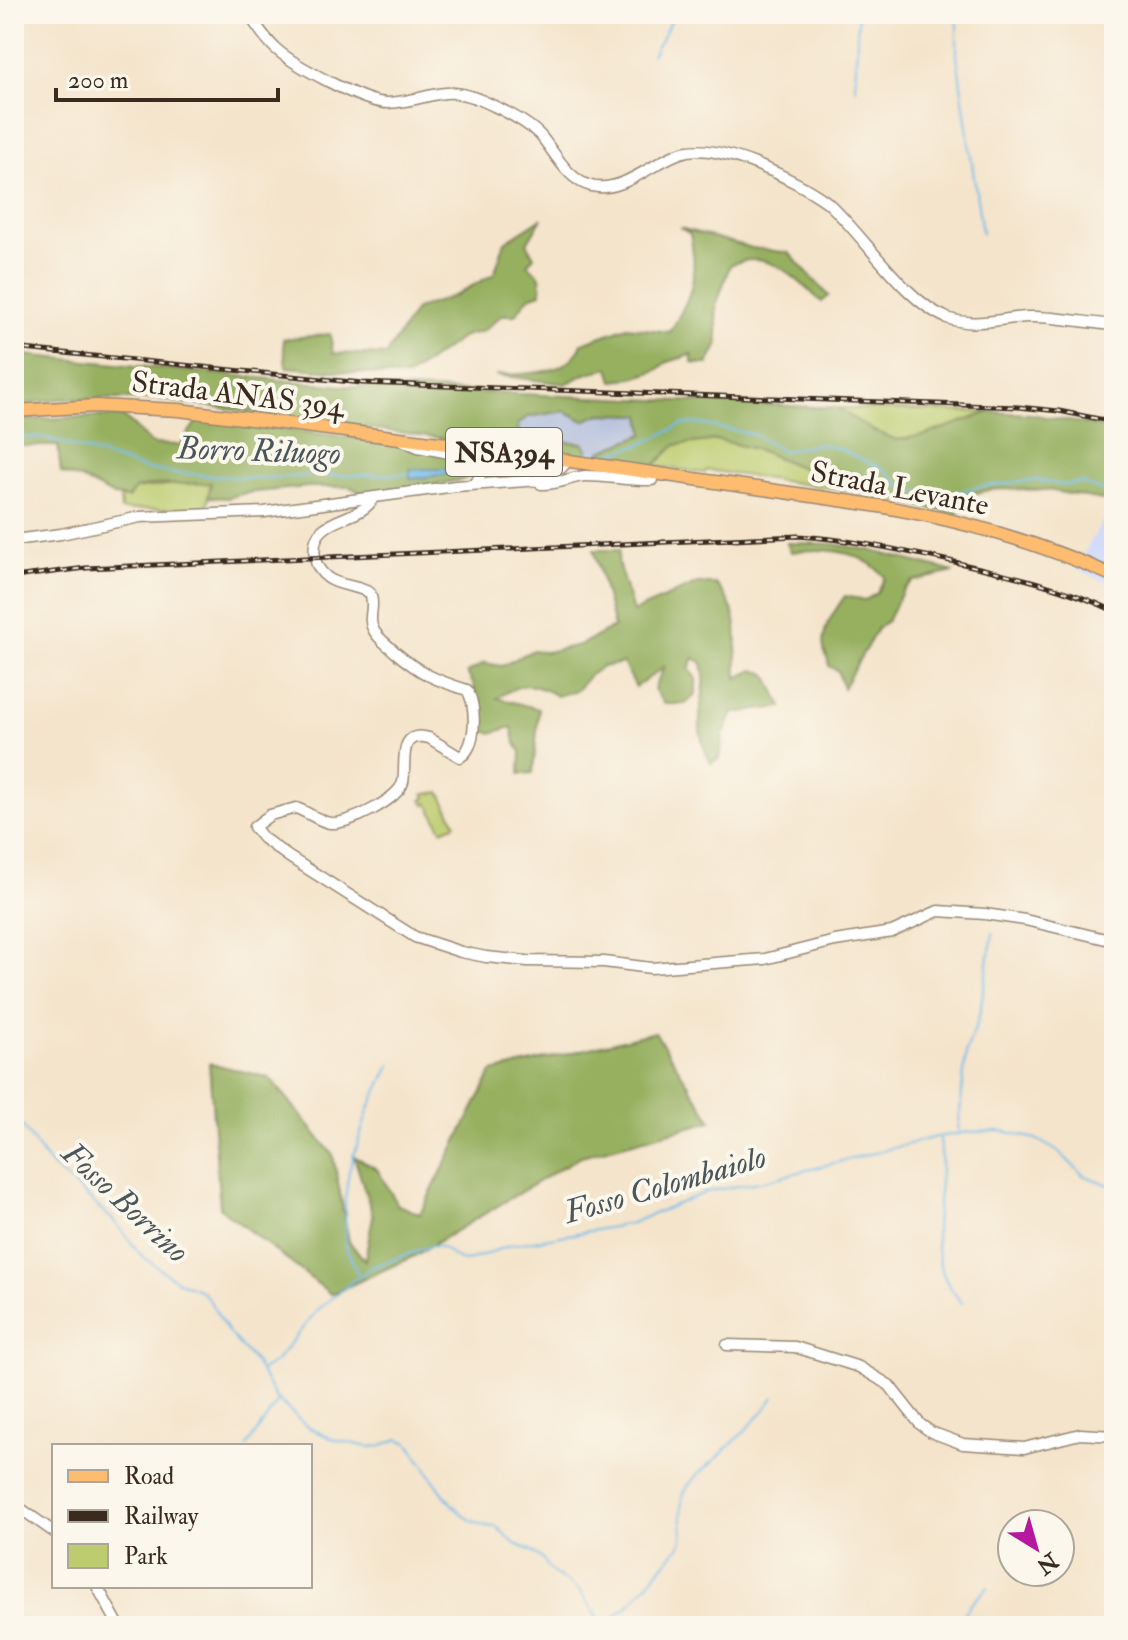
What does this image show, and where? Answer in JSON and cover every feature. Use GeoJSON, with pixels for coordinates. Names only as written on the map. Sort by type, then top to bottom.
{"type":"FeatureCollection","features":[{"type":"Feature","properties":{"kind":"main road","name":"Strada ANAS 394"},"geometry":{"type":"LineString","coordinates":[[14,413],[96,406],[142,406],[440,445],[485,457],[566,470]]}},
{"type":"Feature","properties":{"kind":"main road","name":"Strada Levante"},"geometry":{"type":"LineString","coordinates":[[566,470],[652,480],[713,482]]}},
{"type":"Feature","properties":{"kind":"main road","name":"Strada Levante"},"geometry":{"type":"LineString","coordinates":[[566,470],[713,482],[916,512],[1013,538],[1114,577]]}},
{"type":"Feature","properties":{"kind":"main road","name":"Strada Levante"},"geometry":{"type":"LineString","coordinates":[[1073,561],[1114,577]]}},
{"type":"Feature","properties":{"kind":"street"},"geometry":{"type":"LineString","coordinates":[[248,14],[280,52],[363,98],[387,103],[427,94],[454,92],[491,104],[539,134],[570,174],[591,186],[620,182],[672,156],[693,150],[723,155],[777,174],[827,202],[905,285],[948,318],[963,322],[986,322],[1030,317],[1114,325]]}},
{"type":"Feature","properties":{"kind":"street"},"geometry":{"type":"LineString","coordinates":[[403,440],[418,447],[476,458],[481,462],[483,471],[475,484]]}},
{"type":"Feature","properties":{"kind":"street"},"geometry":{"type":"LineString","coordinates":[[14,540],[61,534],[140,517],[264,512],[475,484],[543,480],[566,470]]}},
{"type":"Feature","properties":{"kind":"street"},"geometry":{"type":"LineString","coordinates":[[373,498],[364,510],[338,520],[321,532],[314,546],[317,564],[328,578],[370,593],[374,600],[373,629],[419,672],[467,690],[471,696],[473,728],[469,747],[466,754],[460,757],[429,738],[423,736],[411,740],[406,746],[403,784],[373,809],[346,821],[326,822],[296,808],[270,815],[254,827],[263,838],[289,857],[389,922],[415,937],[461,952],[527,961],[604,962],[651,968],[779,957],[835,941],[892,932],[938,911],[1025,920],[1114,941]]}},
{"type":"Feature","properties":{"kind":"street"},"geometry":{"type":"LineString","coordinates":[[727,1345],[795,1347],[859,1367],[889,1385],[920,1424],[931,1432],[963,1444],[1024,1448],[1080,1434],[1114,1436]]}},
{"type":"Feature","properties":{"kind":"street"},"geometry":{"type":"LineString","coordinates":[[14,1504],[52,1531]]}},
{"type":"Feature","properties":{"kind":"street"},"geometry":{"type":"LineString","coordinates":[[98,1588],[119,1626]]}},
{"type":"Feature","properties":{"kind":"street"},"geometry":{"type":"LineString","coordinates":[[1099,1626],[1114,1616]]}},
{"type":"Feature","properties":{"kind":"shaded area"},"geometry":{"type":"Polygon","coordinates":[[[565,411],[584,421],[600,414],[642,415],[644,434],[601,451],[601,460],[585,458],[588,450],[582,443],[518,438],[518,424],[528,417],[565,411]]]}},
{"type":"Feature","properties":{"kind":"shaded area"},"geometry":{"type":"Polygon","coordinates":[[[1114,502],[1114,586],[1075,568],[1114,502]]]}},
{"type":"Feature","properties":{"kind":"green space"},"geometry":{"type":"Polygon","coordinates":[[[542,218],[527,243],[534,257],[527,264],[540,276],[541,293],[529,297],[515,315],[502,315],[483,331],[464,336],[407,377],[286,367],[283,339],[330,334],[333,353],[386,355],[416,309],[454,296],[494,274],[505,242],[542,218]]]}},
{"type":"Feature","properties":{"kind":"green space"},"geometry":{"type":"Polygon","coordinates":[[[680,228],[752,248],[789,253],[829,296],[822,302],[781,268],[758,260],[745,261],[730,265],[716,306],[718,344],[708,364],[692,363],[692,354],[635,377],[613,381],[609,368],[585,374],[566,384],[495,375],[533,373],[558,367],[576,354],[582,343],[627,327],[670,332],[692,286],[694,263],[690,234],[680,228]]]}},
{"type":"Feature","properties":{"kind":"green space"},"geometry":{"type":"Polygon","coordinates":[[[14,354],[342,386],[837,408],[872,430],[897,440],[925,435],[990,412],[1030,414],[1114,429],[1114,502],[1047,490],[993,489],[971,494],[964,500],[957,515],[915,505],[862,476],[807,470],[756,449],[718,440],[675,445],[654,466],[601,460],[601,451],[644,434],[641,415],[600,414],[584,421],[565,411],[528,417],[518,424],[519,438],[583,443],[588,450],[585,458],[157,399],[60,399],[17,405],[14,402],[14,354]]]}},
{"type":"Feature","properties":{"kind":"green space"},"geometry":{"type":"Polygon","coordinates":[[[837,408],[990,412],[933,434],[899,440],[875,433],[837,408]]]}},
{"type":"Feature","properties":{"kind":"green space"},"geometry":{"type":"Polygon","coordinates":[[[124,417],[152,444],[180,445],[199,418],[401,444],[469,459],[478,466],[477,472],[462,480],[366,495],[350,487],[307,487],[245,493],[228,498],[208,497],[211,483],[153,485],[135,489],[128,498],[114,496],[81,479],[61,473],[58,446],[14,446],[14,420],[124,417]]]}},
{"type":"Feature","properties":{"kind":"green space"},"geometry":{"type":"Polygon","coordinates":[[[718,440],[862,476],[915,505],[857,492],[707,470],[705,473],[654,466],[675,445],[718,440]]]}},
{"type":"Feature","properties":{"kind":"green space"},"geometry":{"type":"Polygon","coordinates":[[[485,459],[554,469],[548,474],[505,473],[505,466],[491,464],[491,478],[484,478],[487,471],[485,459]]]}},
{"type":"Feature","properties":{"kind":"green space"},"geometry":{"type":"Polygon","coordinates":[[[212,483],[206,508],[121,510],[120,498],[128,498],[135,489],[212,483]]]}},
{"type":"Feature","properties":{"kind":"green space"},"geometry":{"type":"Polygon","coordinates":[[[787,543],[833,544],[869,550],[954,572],[913,581],[903,590],[887,621],[877,629],[843,688],[838,671],[829,666],[823,645],[825,630],[845,596],[865,600],[877,593],[885,577],[854,555],[829,550],[791,552],[787,543]]]}},
{"type":"Feature","properties":{"kind":"green space"},"geometry":{"type":"Polygon","coordinates":[[[594,550],[619,550],[618,563],[633,612],[696,584],[716,584],[731,606],[734,617],[737,678],[754,670],[767,674],[782,707],[733,713],[723,735],[720,758],[711,763],[700,732],[704,672],[702,663],[694,658],[689,668],[696,679],[696,695],[684,704],[664,704],[654,689],[664,667],[636,687],[623,663],[602,667],[588,676],[577,690],[557,696],[533,686],[520,686],[497,698],[539,709],[533,773],[520,774],[521,752],[512,727],[491,733],[478,730],[474,685],[467,673],[484,663],[502,666],[533,650],[546,652],[580,645],[614,627],[594,550]]]}},
{"type":"Feature","properties":{"kind":"green space"},"geometry":{"type":"Polygon","coordinates":[[[440,792],[456,824],[442,830],[428,803],[425,805],[422,800],[426,798],[424,794],[440,792]]]}},
{"type":"Feature","properties":{"kind":"green space"},"geometry":{"type":"Polygon","coordinates":[[[655,1032],[712,1121],[581,1156],[414,1256],[331,1294],[220,1208],[209,1063],[270,1078],[333,1155],[349,1242],[365,1260],[373,1216],[354,1156],[377,1169],[398,1205],[420,1214],[492,1072],[655,1032]]]}},
{"type":"Feature","properties":{"kind":"water"},"geometry":{"type":"Polygon","coordinates":[[[410,469],[457,469],[458,471],[410,479],[410,469]]]}},
{"type":"Feature","properties":{"kind":"waterway"},"geometry":{"type":"LineString","coordinates":[[652,55],[675,14]]}},
{"type":"Feature","properties":{"kind":"waterway"},"geometry":{"type":"LineString","coordinates":[[855,88],[858,14]]}},
{"type":"Feature","properties":{"kind":"waterway"},"geometry":{"type":"LineString","coordinates":[[957,14],[957,56],[982,234]]}},
{"type":"Feature","properties":{"kind":"waterway","name":"Borro Riluogo"},"geometry":{"type":"LineString","coordinates":[[605,455],[642,444],[681,425],[694,423],[753,434],[783,451],[819,444],[837,448],[885,470],[903,487],[913,491],[946,495],[982,486],[1037,480],[1063,485],[1082,483],[1114,496]]}},
{"type":"Feature","properties":{"kind":"waterway","name":"Borro Riluogo"},"geometry":{"type":"LineString","coordinates":[[14,437],[47,438],[146,469],[174,473],[246,478],[409,474]]}},
{"type":"Feature","properties":{"kind":"waterway"},"geometry":{"type":"LineString","coordinates":[[958,1132],[966,1052],[979,1017],[993,933]]}},
{"type":"Feature","properties":{"kind":"waterway"},"geometry":{"type":"LineString","coordinates":[[358,1274],[346,1247],[345,1199],[349,1171],[369,1108],[391,1064]]}},
{"type":"Feature","properties":{"kind":"waterway","name":"Fosso Borrino"},"geometry":{"type":"LineString","coordinates":[[14,1114],[48,1162],[113,1220],[142,1256],[177,1281],[201,1291],[228,1332],[255,1362],[275,1397],[306,1426],[332,1439],[369,1447],[398,1439],[408,1443],[456,1508],[481,1525],[497,1527],[515,1544],[541,1558],[552,1572],[578,1589],[604,1626]]}},
{"type":"Feature","properties":{"kind":"waterway","name":"Fosso Colombaiolo"},"geometry":{"type":"LineString","coordinates":[[260,1371],[275,1362],[319,1308],[370,1268],[431,1246],[441,1247],[459,1260],[466,1261],[511,1245],[629,1224],[706,1192],[764,1181],[936,1137],[1003,1131],[1036,1139],[1059,1152],[1083,1175],[1114,1187]]}},
{"type":"Feature","properties":{"kind":"waterway"},"geometry":{"type":"LineString","coordinates":[[940,1139],[941,1172],[936,1222],[938,1255],[946,1280],[962,1303]]}},
{"type":"Feature","properties":{"kind":"waterway"},"geometry":{"type":"LineString","coordinates":[[605,1625],[630,1604],[680,1546],[681,1505],[688,1486],[748,1428],[774,1397]]}},
{"type":"Feature","properties":{"kind":"waterway"},"geometry":{"type":"LineString","coordinates":[[248,1444],[278,1401]]}},
{"type":"Feature","properties":{"kind":"waterway"},"geometry":{"type":"LineString","coordinates":[[956,1626],[988,1587]]}},
{"type":"Feature","properties":{"kind":"railway"},"geometry":{"type":"LineString","coordinates":[[14,348],[362,383],[1018,407],[1114,422]]}},
{"type":"Feature","properties":{"kind":"railway"},"geometry":{"type":"LineString","coordinates":[[14,577],[86,568],[798,536],[874,546],[992,571],[1054,588],[1114,611]]}}]}
